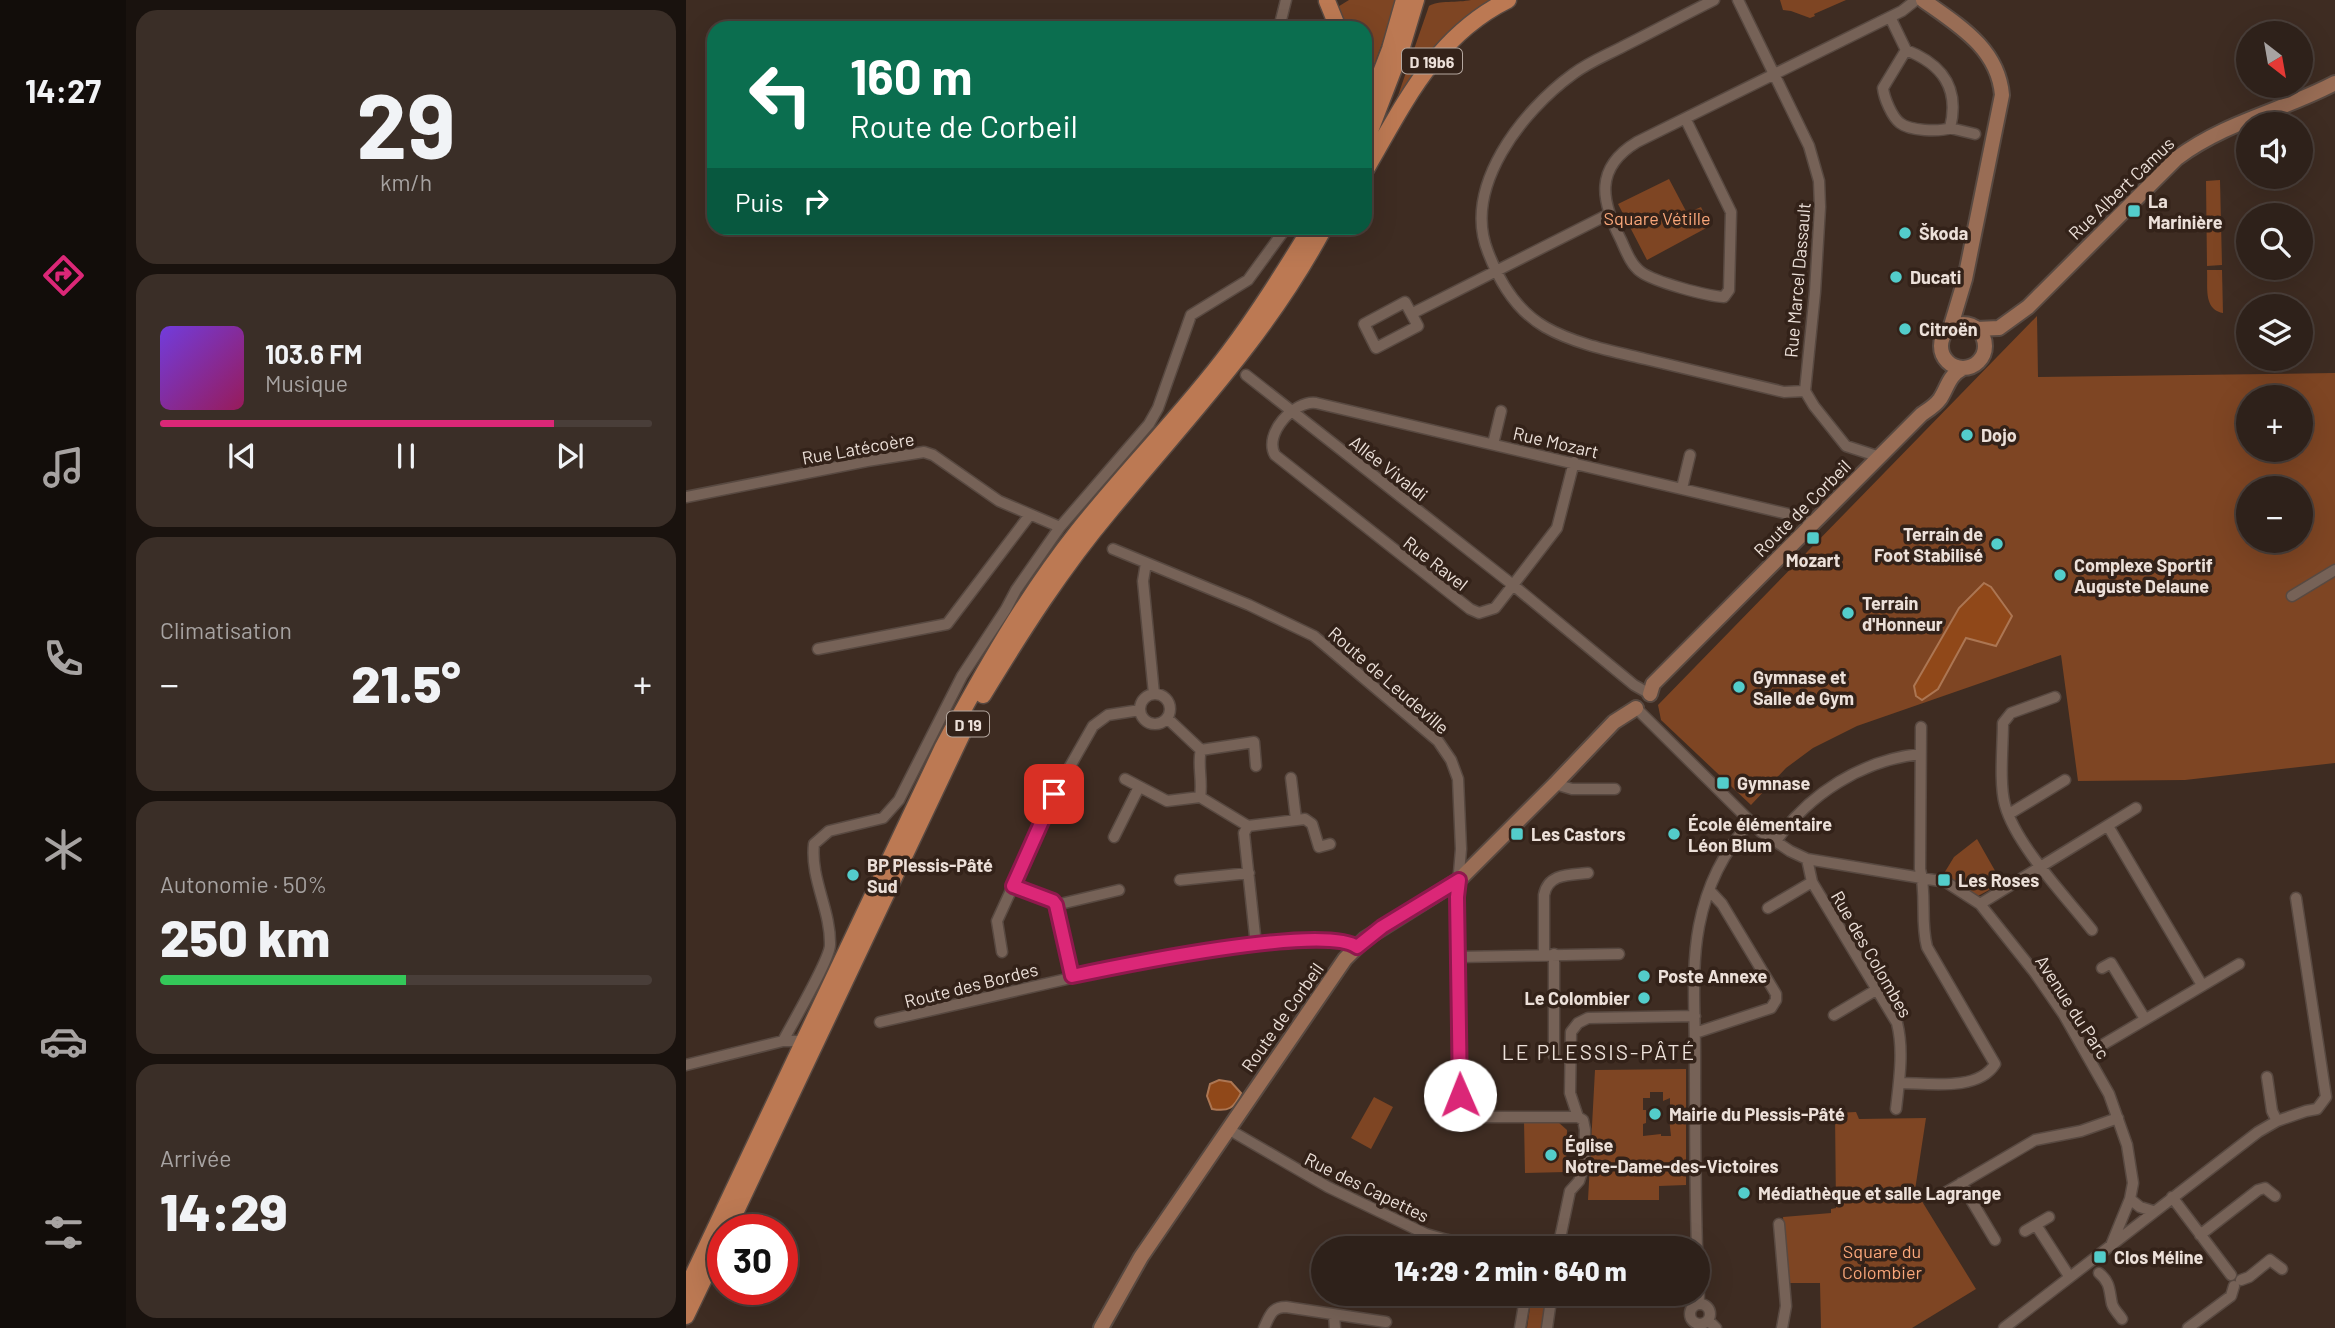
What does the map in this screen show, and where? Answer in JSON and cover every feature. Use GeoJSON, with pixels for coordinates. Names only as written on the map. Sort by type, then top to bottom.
{"type":"FeatureCollection","features":[{"type":"Feature","properties":{"kind":"main road"},"geometry":{"type":"LineString","coordinates":[[1329,0],[1336,21]]}},
{"type":"Feature","properties":{"kind":"main road","name":"D 19b6"},"geometry":{"type":"LineString","coordinates":[[1372,159],[1427,68],[1442,49],[1478,17],[1508,0]]}},
{"type":"Feature","properties":{"kind":"main road"},"geometry":{"type":"LineString","coordinates":[[1372,97],[1409,5]]}},
{"type":"Feature","properties":{"kind":"main road"},"geometry":{"type":"LineString","coordinates":[[1372,126],[1401,50],[1409,5]]}},
{"type":"Feature","properties":{"kind":"main road","name":"D 19"},"geometry":{"type":"LineString","coordinates":[[686,1290],[943,747],[1008,631],[1077,532],[1229,352],[1307,235]]}},
{"type":"Feature","properties":{"kind":"main road","name":"D 19"},"geometry":{"type":"LineString","coordinates":[[735,1214],[956,746],[983,695],[1022,630],[1082,546],[1221,381],[1273,311],[1320,235]]}},
{"type":"Feature","properties":{"kind":"main road"},"geometry":{"type":"LineString","coordinates":[[1298,272],[1310,263],[1327,235]]}},
{"type":"Feature","properties":{"kind":"main road"},"geometry":{"type":"LineString","coordinates":[[686,1316],[707,1272]]}},
{"type":"Feature","properties":{"kind":"street"},"geometry":{"type":"LineString","coordinates":[[1281,21],[1286,0]]}},
{"type":"Feature","properties":{"kind":"street"},"geometry":{"type":"LineString","coordinates":[[1714,0],[1583,67],[1550,94],[1509,142],[1492,170],[1483,200],[1482,236],[1496,271],[1509,293],[1526,312],[1546,328],[1568,338],[1630,356],[1784,392],[1805,391],[1846,446],[1880,457]]}},
{"type":"Feature","properties":{"kind":"street","name":"Rue Marcel Dassault"},"geometry":{"type":"LineString","coordinates":[[1738,0],[1809,146],[1820,194],[1815,292],[1805,391]]}},
{"type":"Feature","properties":{"kind":"street"},"geometry":{"type":"LineString","coordinates":[[1686,120],[1731,212],[1729,290],[1724,297],[1701,293],[1639,271],[1609,214],[1605,184],[1614,160],[1637,142],[1776,75],[1889,17],[1916,0]]}},
{"type":"Feature","properties":{"kind":"street"},"geometry":{"type":"LineString","coordinates":[[1923,0],[1977,40],[1991,58],[2001,86],[2001,103],[1965,279],[1950,329],[1941,340],[1942,355],[1951,365],[1964,369],[1980,361],[1985,347],[1983,337],[1974,328],[1964,303],[1965,279]]}},
{"type":"Feature","properties":{"kind":"street"},"geometry":{"type":"LineString","coordinates":[[1889,17],[1906,50],[1926,58],[1950,85],[1950,128]]}},
{"type":"Feature","properties":{"kind":"street"},"geometry":{"type":"LineString","coordinates":[[1906,50],[1883,88],[1898,122],[1903,126],[1945,130],[1950,128],[1975,134]]}},
{"type":"Feature","properties":{"kind":"street","name":"Rue Albert Camus"},"geometry":{"type":"LineString","coordinates":[[1985,347],[2012,327],[2028,307],[2190,148],[2229,127],[2334,84]]}},
{"type":"Feature","properties":{"kind":"street"},"geometry":{"type":"LineString","coordinates":[[1413,313],[1609,214]]}},
{"type":"Feature","properties":{"kind":"street"},"geometry":{"type":"LineString","coordinates":[[783,1041],[830,951],[829,933],[814,864],[814,844],[829,831],[883,818],[899,800],[967,667],[1016,590],[1060,527],[1149,424],[1158,408],[1191,315],[1248,280],[1281,235]]}},
{"type":"Feature","properties":{"kind":"street"},"geometry":{"type":"LineString","coordinates":[[1405,302],[1413,313],[1418,326],[1376,348],[1364,324],[1405,302]]}},
{"type":"Feature","properties":{"kind":"street","name":"Rue Albert Camus"},"geometry":{"type":"LineString","coordinates":[[1974,328],[1999,328],[2028,307]]}},
{"type":"Feature","properties":{"kind":"street"},"geometry":{"type":"LineString","coordinates":[[1950,329],[1960,325],[1974,328]]}},
{"type":"Feature","properties":{"kind":"street","name":"Route de Corbeil"},"geometry":{"type":"LineString","coordinates":[[1922,414],[1938,383],[1942,355]]}},
{"type":"Feature","properties":{"kind":"street","name":"Route de Corbeil"},"geometry":{"type":"LineString","coordinates":[[1101,1328],[1141,1257],[1345,959],[1382,927],[1459,880],[1614,722],[1636,708],[1650,694],[1660,690],[1686,663],[1709,629],[1941,398],[1950,378],[1964,369]]}},
{"type":"Feature","properties":{"kind":"street","name":"Allée Vivaldi"},"geometry":{"type":"LineString","coordinates":[[1246,375],[1513,584]]}},
{"type":"Feature","properties":{"kind":"street","name":"Rue Mozart"},"geometry":{"type":"LineString","coordinates":[[1291,411],[1303,403],[1316,403],[1682,488],[1801,517],[1814,523]]}},
{"type":"Feature","properties":{"kind":"street","name":"Rue Ravel"},"geometry":{"type":"LineString","coordinates":[[1291,411],[1272,437],[1271,449],[1275,455],[1470,609],[1479,613],[1495,608],[1513,584]]}},
{"type":"Feature","properties":{"kind":"street"},"geometry":{"type":"LineString","coordinates":[[1493,444],[1501,411]]}},
{"type":"Feature","properties":{"kind":"street","name":"Rue Latécoère"},"geometry":{"type":"LineString","coordinates":[[686,497],[924,452],[933,455],[999,501],[1060,527]]}},
{"type":"Feature","properties":{"kind":"street"},"geometry":{"type":"LineString","coordinates":[[1682,488],[1690,454]]}},
{"type":"Feature","properties":{"kind":"street"},"geometry":{"type":"LineString","coordinates":[[1574,463],[1564,508],[1556,528],[1513,584],[1634,685],[1650,694]]}},
{"type":"Feature","properties":{"kind":"street"},"geometry":{"type":"LineString","coordinates":[[818,649],[947,624],[1029,516]]}},
{"type":"Feature","properties":{"kind":"street","name":"Route de Leudeville"},"geometry":{"type":"LineString","coordinates":[[1113,549],[1249,604],[1314,636],[1438,741],[1451,760],[1458,779],[1461,849],[1457,897],[1460,1095],[1463,1108],[1476,1117],[1578,1117]]}},
{"type":"Feature","properties":{"kind":"street"},"geometry":{"type":"LineString","coordinates":[[1146,563],[1143,581],[1154,694]]}},
{"type":"Feature","properties":{"kind":"street"},"geometry":{"type":"LineString","coordinates":[[2292,596],[2335,570]]}},
{"type":"Feature","properties":{"kind":"street"},"geometry":{"type":"LineString","coordinates":[[1154,694],[1162,696],[1170,708],[1167,718],[1158,724],[1144,720],[1140,710],[1144,699],[1154,694]]}},
{"type":"Feature","properties":{"kind":"street"},"geometry":{"type":"LineString","coordinates":[[2055,697],[2011,713],[2003,723],[2004,798],[2009,814],[2042,867],[2092,930]]}},
{"type":"Feature","properties":{"kind":"street","name":"Avenue du Parc"},"geometry":{"type":"LineString","coordinates":[[1636,708],[1750,822],[1807,859],[1946,882],[1980,904],[2035,973],[2087,1054],[2109,1094],[2132,1164],[2133,1183],[2130,1199],[2112,1244]]}},
{"type":"Feature","properties":{"kind":"street"},"geometry":{"type":"LineString","coordinates":[[1002,952],[997,922],[1044,812],[1093,726],[1108,715],[1140,710]]}},
{"type":"Feature","properties":{"kind":"street"},"geometry":{"type":"LineString","coordinates":[[1167,718],[1201,750]]}},
{"type":"Feature","properties":{"kind":"street"},"geometry":{"type":"LineString","coordinates":[[1899,1083],[1970,1082],[1992,1069],[1995,1063],[1927,947],[1924,936],[1925,886],[1920,869],[1921,727]]}},
{"type":"Feature","properties":{"kind":"street"},"geometry":{"type":"LineString","coordinates":[[1201,750],[1254,742],[1256,766]]}},
{"type":"Feature","properties":{"kind":"street"},"geometry":{"type":"LineString","coordinates":[[1200,797],[1203,783],[1199,755],[1201,750]]}},
{"type":"Feature","properties":{"kind":"street"},"geometry":{"type":"LineString","coordinates":[[1776,841],[1805,808],[1827,790],[1873,765],[1899,756],[1920,754]]}},
{"type":"Feature","properties":{"kind":"street"},"geometry":{"type":"LineString","coordinates":[[1291,778],[1296,818]]}},
{"type":"Feature","properties":{"kind":"street"},"geometry":{"type":"LineString","coordinates":[[1125,779],[1167,801],[1200,797],[1248,826],[1296,818],[1309,820],[1319,847],[1330,845]]}},
{"type":"Feature","properties":{"kind":"street"},"geometry":{"type":"LineString","coordinates":[[2009,814],[2065,780]]}},
{"type":"Feature","properties":{"kind":"street"},"geometry":{"type":"LineString","coordinates":[[1555,784],[1572,789],[1615,789]]}},
{"type":"Feature","properties":{"kind":"street"},"geometry":{"type":"LineString","coordinates":[[1114,837],[1139,787]]}},
{"type":"Feature","properties":{"kind":"street"},"geometry":{"type":"LineString","coordinates":[[1980,904],[2136,808]]}},
{"type":"Feature","properties":{"kind":"street"},"geometry":{"type":"LineString","coordinates":[[1697,1236],[1695,1016],[1698,938],[1710,891],[1726,852],[1750,822]]}},
{"type":"Feature","properties":{"kind":"street"},"geometry":{"type":"LineString","coordinates":[[1248,826],[1244,833],[1256,945]]}},
{"type":"Feature","properties":{"kind":"street"},"geometry":{"type":"LineString","coordinates":[[2108,826],[2202,985]]}},
{"type":"Feature","properties":{"kind":"street","name":"Rue des Colombes"},"geometry":{"type":"LineString","coordinates":[[1807,859],[1812,882],[1897,1023],[1899,1083],[1896,1109]]}},
{"type":"Feature","properties":{"kind":"street"},"geometry":{"type":"LineString","coordinates":[[1181,880],[1249,873]]}},
{"type":"Feature","properties":{"kind":"street"},"geometry":{"type":"LineString","coordinates":[[1555,1056],[1544,895],[1546,887],[1557,877],[1588,873]]}},
{"type":"Feature","properties":{"kind":"street"},"geometry":{"type":"LineString","coordinates":[[1768,908],[1812,882]]}},
{"type":"Feature","properties":{"kind":"street"},"geometry":{"type":"LineString","coordinates":[[1013,886],[1053,901],[1056,905],[1072,976]]}},
{"type":"Feature","properties":{"kind":"street"},"geometry":{"type":"LineString","coordinates":[[1056,905],[1119,890]]}},
{"type":"Feature","properties":{"kind":"street"},"geometry":{"type":"LineString","coordinates":[[1695,1033],[1771,1009],[1776,1000],[1776,994],[1729,915],[1710,891]]}},
{"type":"Feature","properties":{"kind":"street"},"geometry":{"type":"LineString","coordinates":[[2004,1328],[2258,1132],[2277,1121],[2317,1109],[2326,1097],[2297,898]]}},
{"type":"Feature","properties":{"kind":"street","name":"Route des Bordes"},"geometry":{"type":"LineString","coordinates":[[880,1022],[1072,976],[1188,952],[1326,939],[1345,941],[1357,947]]}},
{"type":"Feature","properties":{"kind":"street"},"geometry":{"type":"LineString","coordinates":[[1458,957],[1619,954]]}},
{"type":"Feature","properties":{"kind":"street"},"geometry":{"type":"LineString","coordinates":[[2102,968],[2111,962],[2145,1019]]}},
{"type":"Feature","properties":{"kind":"street"},"geometry":{"type":"LineString","coordinates":[[2087,1054],[2239,964]]}},
{"type":"Feature","properties":{"kind":"street"},"geometry":{"type":"LineString","coordinates":[[1834,1015],[1877,990]]}},
{"type":"Feature","properties":{"kind":"street"},"geometry":{"type":"LineString","coordinates":[[1561,1236],[1570,1191],[1579,1181],[1584,1165],[1585,1130],[1570,1093],[1571,1032],[1578,1023],[1588,1018],[1695,1016]]}},
{"type":"Feature","properties":{"kind":"street"},"geometry":{"type":"LineString","coordinates":[[686,1065],[783,1041],[804,1041]]}},
{"type":"Feature","properties":{"kind":"street"},"geometry":{"type":"LineString","coordinates":[[2267,1077],[2272,1111],[2277,1121]]}},
{"type":"Feature","properties":{"kind":"street"},"geometry":{"type":"LineString","coordinates":[[1943,1194],[2035,1140],[2081,1131],[2118,1118]]}},
{"type":"Feature","properties":{"kind":"street","name":"Rue des Capettes"},"geometry":{"type":"LineString","coordinates":[[1228,1129],[1306,1175],[1433,1236]]}},
{"type":"Feature","properties":{"kind":"street"},"geometry":{"type":"LineString","coordinates":[[1961,1183],[1995,1240]]}},
{"type":"Feature","properties":{"kind":"street"},"geometry":{"type":"LineString","coordinates":[[2200,1235],[2258,1190],[2265,1188],[2275,1196]]}},
{"type":"Feature","properties":{"kind":"street"},"geometry":{"type":"LineString","coordinates":[[2172,1197],[2235,1280]]}},
{"type":"Feature","properties":{"kind":"street"},"geometry":{"type":"LineString","coordinates":[[2130,1199],[2140,1207],[2153,1211]]}},
{"type":"Feature","properties":{"kind":"street"},"geometry":{"type":"LineString","coordinates":[[2125,1210],[2143,1219]]}},
{"type":"Feature","properties":{"kind":"street"},"geometry":{"type":"LineString","coordinates":[[2025,1231],[2049,1217]]}},
{"type":"Feature","properties":{"kind":"street"},"geometry":{"type":"LineString","coordinates":[[1779,1224],[1786,1306],[1783,1328]]}},
{"type":"Feature","properties":{"kind":"street"},"geometry":{"type":"LineString","coordinates":[[2036,1225],[2069,1276]]}},
{"type":"Feature","properties":{"kind":"street"},"geometry":{"type":"LineString","coordinates":[[2235,1280],[2249,1277],[2270,1260],[2281,1269]]}},
{"type":"Feature","properties":{"kind":"street"},"geometry":{"type":"LineString","coordinates":[[2099,1273],[2107,1280],[2113,1306],[2122,1319]]}},
{"type":"Feature","properties":{"kind":"street"},"geometry":{"type":"LineString","coordinates":[[2188,1328],[2231,1296],[2235,1280]]}},
{"type":"Feature","properties":{"kind":"street"},"geometry":{"type":"LineString","coordinates":[[1520,1328],[1524,1306]]}},
{"type":"Feature","properties":{"kind":"street"},"geometry":{"type":"LineString","coordinates":[[1547,1328],[1550,1306]]}},
{"type":"Feature","properties":{"kind":"street"},"geometry":{"type":"LineString","coordinates":[[1694,1306],[1690,1312],[1690,1324],[1708,1320]]}},
{"type":"Feature","properties":{"kind":"street"},"geometry":{"type":"LineString","coordinates":[[1702,1306],[1709,1310],[1708,1320]]}},
{"type":"Feature","properties":{"kind":"street"},"geometry":{"type":"LineString","coordinates":[[1264,1328],[1272,1311],[1277,1307],[1386,1322]]}},
{"type":"Feature","properties":{"kind":"street"},"geometry":{"type":"LineString","coordinates":[[1334,1315],[1335,1328]]}},
{"type":"Feature","properties":{"kind":"street"},"geometry":{"type":"LineString","coordinates":[[1708,1320],[1716,1328]]}},
{"type":"Feature","properties":{"kind":"green space"},"geometry":{"type":"Polygon","coordinates":[[[1349,0],[1398,0],[1372,71],[1372,21],[1340,21],[1336,8],[1349,0]]]}},
{"type":"Feature","properties":{"kind":"green space"},"geometry":{"type":"Polygon","coordinates":[[[1492,0],[1462,20],[1436,47],[1394,107],[1429,6],[1492,0]]]}},
{"type":"Feature","properties":{"kind":"green space"},"geometry":{"type":"Polygon","coordinates":[[[1780,0],[1846,0],[1810,18],[1783,10],[1780,0]]]}},
{"type":"Feature","properties":{"kind":"green space","name":"Square Vétille"},"geometry":{"type":"Polygon","coordinates":[[[1669,179],[1687,213],[1701,207],[1710,226],[1647,260],[1618,204],[1669,179]]]}},
{"type":"Feature","properties":{"kind":"green space"},"geometry":{"type":"Polygon","coordinates":[[[2220,180],[2222,265],[2207,266],[2206,181],[2220,180]]]}},
{"type":"Feature","properties":{"kind":"green space"},"geometry":{"type":"Polygon","coordinates":[[[2207,270],[2222,270],[2223,313],[2217,311],[2209,302],[2207,270]]]}},
{"type":"Feature","properties":{"kind":"green space","name":"Complexe Sportif Auguste Delaune"},"geometry":{"type":"Polygon","coordinates":[[[2037,316],[2038,377],[2335,373],[2335,763],[2185,780],[2078,781],[2061,655],[1857,726],[1813,748],[1786,768],[1751,805],[1661,720],[1658,705],[2037,316]]]}},
{"type":"Feature","properties":{"kind":"green space"},"geometry":{"type":"Polygon","coordinates":[[[1977,839],[2002,883],[1978,896],[1943,875],[1954,857],[1977,839]]]}},
{"type":"Feature","properties":{"kind":"green space"},"geometry":{"type":"Polygon","coordinates":[[[1686,1069],[1686,1185],[1659,1186],[1659,1200],[1588,1200],[1595,1070],[1686,1069]],[[1650,1092],[1650,1098],[1643,1098],[1646,1123],[1643,1124],[1643,1136],[1671,1136],[1668,1109],[1670,1098],[1663,1101],[1663,1092],[1650,1092]]]}},
{"type":"Feature","properties":{"kind":"green space"},"geometry":{"type":"Polygon","coordinates":[[[1374,1097],[1393,1107],[1371,1149],[1351,1138],[1374,1097]]]}},
{"type":"Feature","properties":{"kind":"green space","name":"Square du Colombier"},"geometry":{"type":"Polygon","coordinates":[[[1856,1112],[1859,1119],[1926,1118],[1915,1190],[1976,1289],[1912,1328],[1821,1328],[1820,1283],[1788,1283],[1783,1217],[1831,1213],[1831,1209],[1836,1208],[1835,1113],[1856,1112]]]}},
{"type":"Feature","properties":{"kind":"green space"},"geometry":{"type":"Polygon","coordinates":[[[1524,1121],[1558,1122],[1567,1130],[1566,1172],[1525,1173],[1524,1121]]]}},
{"type":"Feature","properties":{"kind":"green space"},"geometry":{"type":"Polygon","coordinates":[[[1530,1306],[1546,1306],[1543,1328],[1527,1328],[1530,1306]]]}},
{"type":"Feature","properties":{"kind":"shaded area"},"geometry":{"type":"Polygon","coordinates":[[[1984,583],[1991,587],[2012,616],[1996,646],[1966,638],[1938,689],[1922,700],[1916,696],[1914,686],[1959,608],[1984,583]]]}},
{"type":"Feature","properties":{"kind":"shaded area"},"geometry":{"type":"Polygon","coordinates":[[[1219,1080],[1231,1082],[1241,1093],[1233,1105],[1223,1110],[1212,1109],[1207,1096],[1210,1084],[1219,1080]]]}},
{"type":"Feature","properties":{"kind":"place","name":"La Marinière"},"geometry":{"type":"Point","coordinates":[2134,211]}},
{"type":"Feature","properties":{"kind":"place","name":"Škoda"},"geometry":{"type":"Point","coordinates":[1905,233]}},
{"type":"Feature","properties":{"kind":"place","name":"Ducati"},"geometry":{"type":"Point","coordinates":[1896,277]}},
{"type":"Feature","properties":{"kind":"place","name":"Citroën"},"geometry":{"type":"Point","coordinates":[1905,329]}},
{"type":"Feature","properties":{"kind":"place","name":"Dojo"},"geometry":{"type":"Point","coordinates":[1967,435]}},
{"type":"Feature","properties":{"kind":"place","name":"Mozart"},"geometry":{"type":"Point","coordinates":[1813,538]}},
{"type":"Feature","properties":{"kind":"place","name":"Terrain de Foot Stabilisé"},"geometry":{"type":"Point","coordinates":[1997,544]}},
{"type":"Feature","properties":{"kind":"place","name":"Complexe Sportif Auguste Delaune"},"geometry":{"type":"Point","coordinates":[2060,575]}},
{"type":"Feature","properties":{"kind":"place","name":"Terrain d'Honneur"},"geometry":{"type":"Point","coordinates":[1848,613]}},
{"type":"Feature","properties":{"kind":"place","name":"Gymnase et Salle de Gym"},"geometry":{"type":"Point","coordinates":[1739,687]}},
{"type":"Feature","properties":{"kind":"place","name":"Gymnase"},"geometry":{"type":"Point","coordinates":[1723,783]}},
{"type":"Feature","properties":{"kind":"place","name":"Les Castors"},"geometry":{"type":"Point","coordinates":[1517,834]}},
{"type":"Feature","properties":{"kind":"place","name":"École élémentaire Léon Blum"},"geometry":{"type":"Point","coordinates":[1674,834]}},
{"type":"Feature","properties":{"kind":"place","name":"BP Plessis-Pâté Sud"},"geometry":{"type":"Point","coordinates":[853,875]}},
{"type":"Feature","properties":{"kind":"place","name":"Les Roses"},"geometry":{"type":"Point","coordinates":[1944,880]}},
{"type":"Feature","properties":{"kind":"place","name":"Poste Annexe"},"geometry":{"type":"Point","coordinates":[1644,976]}},
{"type":"Feature","properties":{"kind":"place","name":"Le Colombier"},"geometry":{"type":"Point","coordinates":[1644,998]}},
{"type":"Feature","properties":{"kind":"place","name":"Mairie du Plessis-Pâté"},"geometry":{"type":"Point","coordinates":[1655,1114]}},
{"type":"Feature","properties":{"kind":"place","name":"Église Notre-Dame-des-Victoires"},"geometry":{"type":"Point","coordinates":[1551,1155]}},
{"type":"Feature","properties":{"kind":"place","name":"Médiathèque et salle Lagrange"},"geometry":{"type":"Point","coordinates":[1744,1193]}},
{"type":"Feature","properties":{"kind":"place","name":"Clos Méline"},"geometry":{"type":"Point","coordinates":[2100,1257]}},
{"type":"Feature","properties":{"kind":"district","name":"LE PLESSIS-PÂTÉ"},"geometry":{"type":"Point","coordinates":[1599,1051]}},
{"type":"Feature","properties":{"kind":"route"},"geometry":{"type":"LineString","coordinates":[[1054,794],[1013,886],[1053,901],[1056,905],[1072,976],[1188,952],[1256,945],[1326,939],[1345,941],[1357,947],[1382,927],[1459,880],[1460,1095]]}}]}
